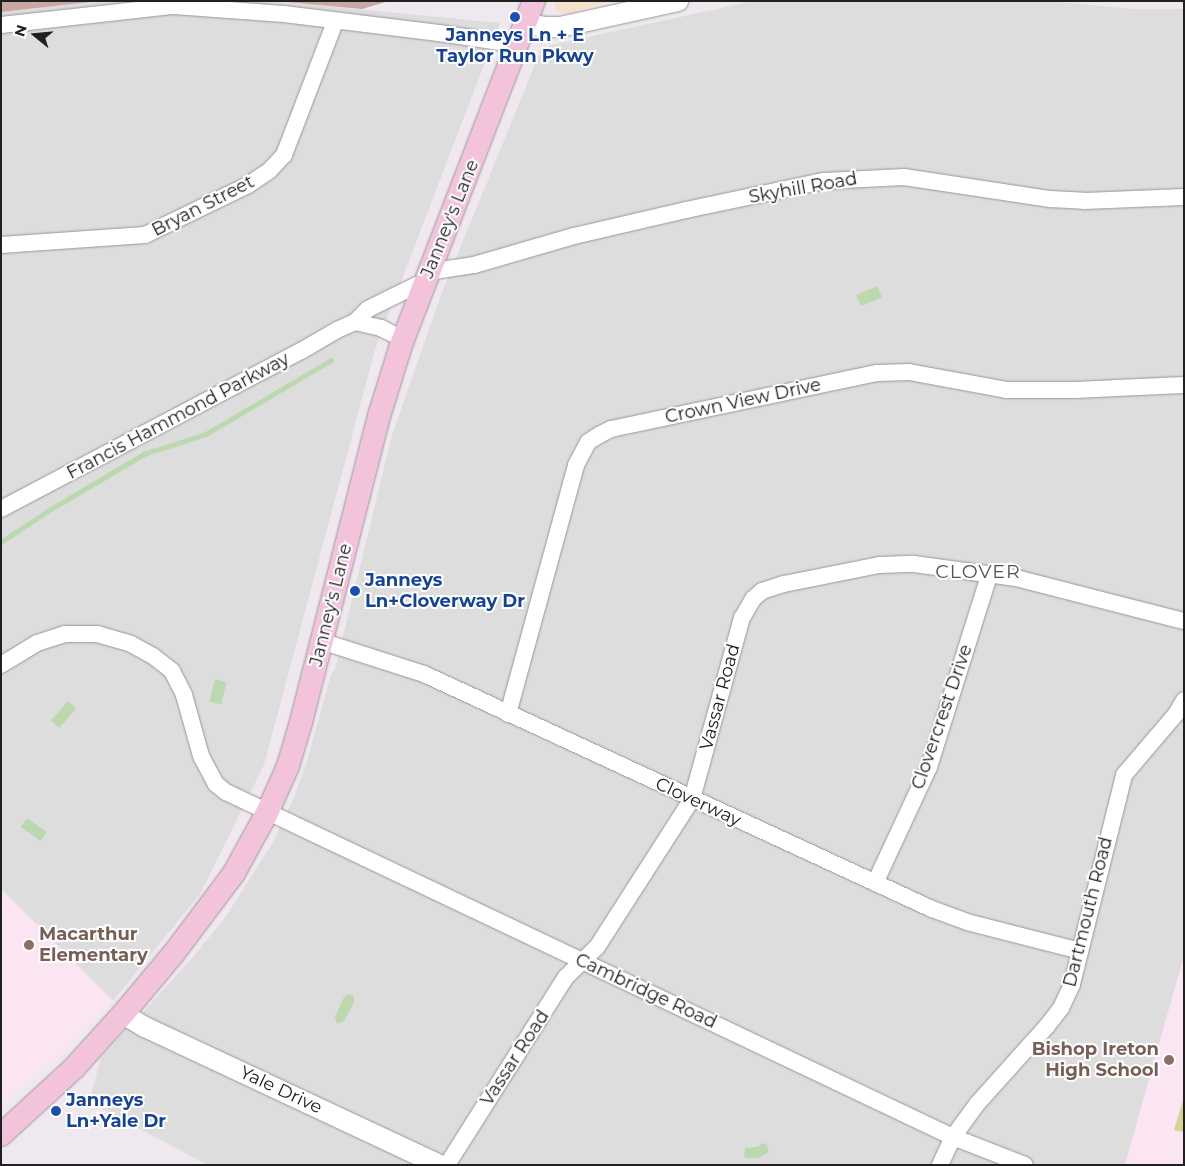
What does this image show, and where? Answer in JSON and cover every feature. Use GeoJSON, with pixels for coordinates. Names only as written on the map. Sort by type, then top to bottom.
{"type":"FeatureCollection","features":[{"type":"Feature","properties":{"kind":"main road","name":"Janney's Lane"},"geometry":{"type":"LineString","coordinates":[[1,1135],[56,1086],[123,1014],[207,911],[234,873],[267,813],[288,766],[380,412],[403,339],[519,45],[534,1]]}},
{"type":"Feature","properties":{"kind":"street"},"geometry":{"type":"LineString","coordinates":[[526,24],[560,27],[678,1]]}},
{"type":"Feature","properties":{"kind":"street"},"geometry":{"type":"LineString","coordinates":[[1,25],[174,6],[284,14],[519,45]]}},
{"type":"Feature","properties":{"kind":"street","name":"Bryan Street"},"geometry":{"type":"LineString","coordinates":[[1,245],[145,235],[248,185],[284,155],[335,22]]}},
{"type":"Feature","properties":{"kind":"street","name":"Skyhill Road"},"geometry":{"type":"LineString","coordinates":[[427,277],[574,236],[824,181],[904,177],[1067,200],[1184,197]]}},
{"type":"Feature","properties":{"kind":"street","name":"Francis Hammond Parkway"},"geometry":{"type":"LineString","coordinates":[[1,509],[355,322],[368,310],[427,277]]}},
{"type":"Feature","properties":{"kind":"street"},"geometry":{"type":"LineString","coordinates":[[355,322],[380,328],[403,339]]}},
{"type":"Feature","properties":{"kind":"street","name":"Crown View Drive"},"geometry":{"type":"LineString","coordinates":[[508,714],[576,465],[588,442],[598,435],[611,429],[877,373],[909,372],[1006,390],[1075,390],[1184,384]]}},
{"type":"Feature","properties":{"kind":"street","name":"Vassar Road"},"geometry":{"type":"LineString","coordinates":[[446,1165],[566,977],[597,947],[692,799],[742,618],[753,599],[762,592],[784,584],[880,565],[914,564],[1016,578],[1184,620]]}},
{"type":"Feature","properties":{"kind":"street","name":"Clovercrest Drive"},"geometry":{"type":"LineString","coordinates":[[875,884],[929,767],[989,575]]}},
{"type":"Feature","properties":{"kind":"street","name":"Cambridge Road"},"geometry":{"type":"LineString","coordinates":[[1,665],[37,643],[65,634],[96,634],[115,638],[143,650],[167,667],[178,682],[193,723],[200,756],[216,784],[226,792],[953,1137],[1026,1165]]}},
{"type":"Feature","properties":{"kind":"street","name":"Cloverway"},"geometry":{"type":"LineString","coordinates":[[321,641],[424,674],[875,884],[966,922],[1080,951]]}},
{"type":"Feature","properties":{"kind":"street","name":"Dartmouth Road"},"geometry":{"type":"LineString","coordinates":[[940,1165],[953,1137],[977,1104],[1061,1008],[1072,984],[1124,775],[1176,714],[1184,700]]}},
{"type":"Feature","properties":{"kind":"street","name":"Yale Drive"},"geometry":{"type":"LineString","coordinates":[[123,1014],[145,1027],[439,1165]]}},
{"type":"Feature","properties":{"kind":"shaded area"},"geometry":{"type":"Polygon","coordinates":[[[1,1],[99,1],[1,12],[1,1]]]}},
{"type":"Feature","properties":{"kind":"shaded area"},"geometry":{"type":"Polygon","coordinates":[[[99,1],[275,1],[500,23],[375,350],[264,765],[200,894],[113,1001],[1,889],[1,12],[99,1]]]}},
{"type":"Feature","properties":{"kind":"shaded area"},"geometry":{"type":"Polygon","coordinates":[[[275,1],[389,1],[362,9],[275,1]]]}},
{"type":"Feature","properties":{"kind":"shaded area"},"geometry":{"type":"Polygon","coordinates":[[[555,1],[611,1],[564,14],[555,10],[555,1]]]}},
{"type":"Feature","properties":{"kind":"shaded area"},"geometry":{"type":"Polygon","coordinates":[[[753,1],[1047,1],[1133,9],[1184,9],[1184,956],[1125,1165],[208,1165],[89,1102],[101,1058],[194,956],[226,916],[272,844],[294,797],[307,761],[331,674],[335,669],[392,435],[441,295],[542,47],[753,1]]]}},
{"type":"Feature","properties":{"kind":"shaded area"},"geometry":{"type":"Polygon","coordinates":[[[877,286],[882,297],[861,306],[856,295],[877,286]]]}},
{"type":"Feature","properties":{"kind":"shaded area"},"geometry":{"type":"Polygon","coordinates":[[[215,679],[227,682],[221,704],[209,701],[215,679]]]}},
{"type":"Feature","properties":{"kind":"shaded area"},"geometry":{"type":"Polygon","coordinates":[[[68,701],[76,708],[59,728],[51,721],[68,701]]]}},
{"type":"Feature","properties":{"kind":"shaded area"},"geometry":{"type":"Polygon","coordinates":[[[27,818],[47,832],[40,841],[21,827],[27,818]]]}},
{"type":"Feature","properties":{"kind":"shaded area","name":"Macarthur Elementary"},"geometry":{"type":"Polygon","coordinates":[[[1,889],[113,1001],[1,1108],[1,889]]]}},
{"type":"Feature","properties":{"kind":"shaded area","name":"Bishop Ireton High School"},"geometry":{"type":"Polygon","coordinates":[[[1184,956],[1184,1165],[1125,1165],[1184,956]]]}},
{"type":"Feature","properties":{"kind":"shaded area"},"geometry":{"type":"Polygon","coordinates":[[[349,994],[354,996],[354,1002],[344,1021],[337,1024],[335,1017],[344,997],[349,994]]]}},
{"type":"Feature","properties":{"kind":"shaded area"},"geometry":{"type":"Polygon","coordinates":[[[1184,1097],[1184,1132],[1174,1130],[1184,1097]]]}},
{"type":"Feature","properties":{"kind":"shaded area"},"geometry":{"type":"Polygon","coordinates":[[[762,1143],[766,1144],[769,1152],[759,1158],[744,1158],[745,1148],[758,1147],[762,1143]]]}},
{"type":"Feature","properties":{"kind":"waterway"},"geometry":{"type":"LineString","coordinates":[[1,542],[51,509],[144,454],[206,434],[331,360]]}},
{"type":"Feature","properties":{"kind":"place","name":"Janneys Ln + E Taylor Run Pkwy"},"geometry":{"type":"Point","coordinates":[515,17]}},
{"type":"Feature","properties":{"kind":"place","name":"Janneys Ln+Cloverway Dr"},"geometry":{"type":"Point","coordinates":[355,591]}},
{"type":"Feature","properties":{"kind":"place","name":"Macarthur Elementary"},"geometry":{"type":"Point","coordinates":[29,945]}},
{"type":"Feature","properties":{"kind":"place","name":"Bishop Ireton High School"},"geometry":{"type":"Point","coordinates":[1169,1060]}},
{"type":"Feature","properties":{"kind":"place","name":"Janneys Ln+Yale Dr"},"geometry":{"type":"Point","coordinates":[56,1111]}},
{"type":"Feature","properties":{"kind":"district","name":"CLOVER"},"geometry":{"type":"Point","coordinates":[978,572]}}]}
